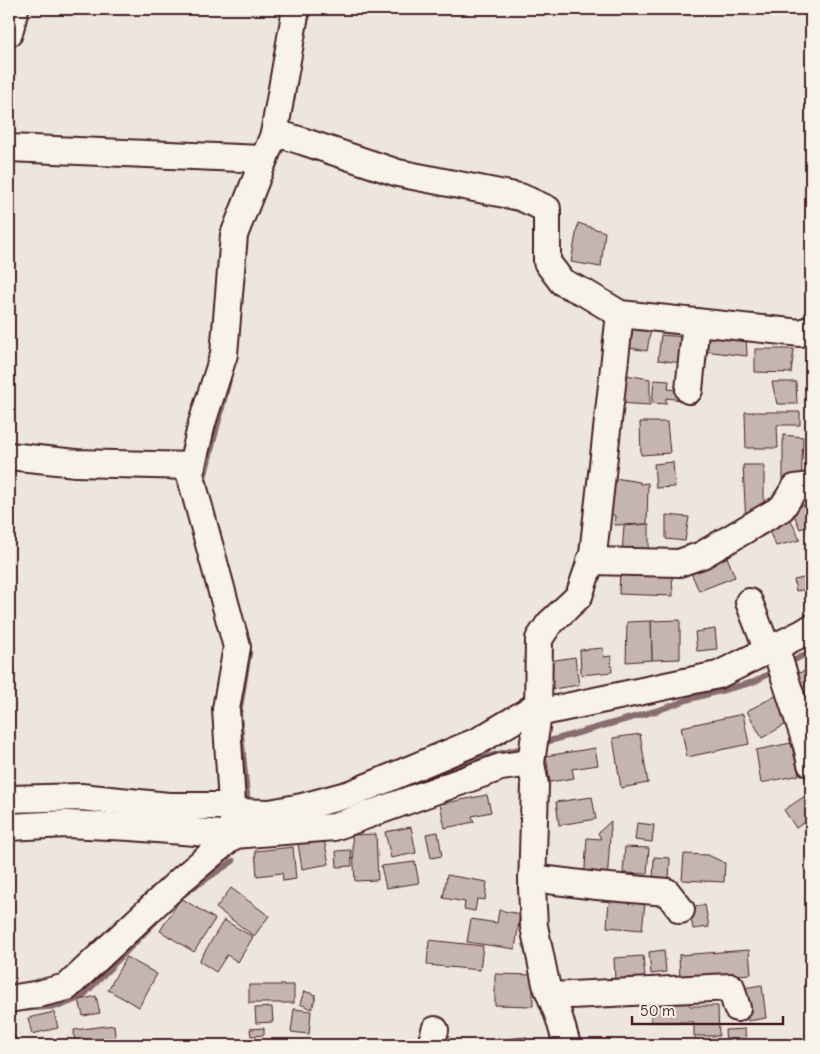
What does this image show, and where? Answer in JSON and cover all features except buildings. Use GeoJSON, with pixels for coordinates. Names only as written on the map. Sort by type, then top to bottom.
{"type":"FeatureCollection","features":[{"type":"Feature","properties":{"kind":"street"},"geometry":{"type":"LineString","coordinates":[[9,33],[14,9]]}},
{"type":"Feature","properties":{"kind":"street"},"geometry":{"type":"LineString","coordinates":[[9,999],[34,995],[67,986],[181,880],[233,818],[226,709],[237,647],[192,472],[202,423],[224,354],[234,235],[264,158],[285,136],[296,9]]}},
{"type":"Feature","properties":{"kind":"street"},"geometry":{"type":"LineString","coordinates":[[285,136],[398,173],[520,197],[547,209],[547,262],[562,282],[620,314],[801,333],[811,329]]}},
{"type":"Feature","properties":{"kind":"street"},"geometry":{"type":"LineString","coordinates":[[9,148],[264,158]]}},
{"type":"Feature","properties":{"kind":"street"},"geometry":{"type":"LineString","coordinates":[[567,1045],[559,1017],[546,984],[534,926],[532,878],[535,786],[532,761],[537,713],[539,639],[549,624],[579,596],[593,554],[620,314]]}},
{"type":"Feature","properties":{"kind":"street"},"geometry":{"type":"LineString","coordinates":[[689,390],[696,322]]}},
{"type":"Feature","properties":{"kind":"street"},"geometry":{"type":"LineString","coordinates":[[9,456],[192,472]]}},
{"type":"Feature","properties":{"kind":"street"},"geometry":{"type":"LineString","coordinates":[[9,469],[124,477],[192,472]]}},
{"type":"Feature","properties":{"kind":"street"},"geometry":{"type":"LineString","coordinates":[[590,561],[679,563],[702,555],[782,508],[795,488],[811,486]]}},
{"type":"Feature","properties":{"kind":"street"},"geometry":{"type":"LineString","coordinates":[[749,602],[786,680],[811,764]]}},
{"type":"Feature","properties":{"kind":"street"},"geometry":{"type":"LineString","coordinates":[[9,827],[66,824],[131,827],[233,818],[302,807],[350,794],[480,740],[537,713],[718,675],[773,651],[811,628]]}},
{"type":"Feature","properties":{"kind":"street"},"geometry":{"type":"LineString","coordinates":[[9,799],[81,798],[168,806],[233,818],[334,827],[501,767],[532,761]]}},
{"type":"Feature","properties":{"kind":"street"},"geometry":{"type":"LineString","coordinates":[[532,878],[667,892],[681,898]]}},
{"type":"Feature","properties":{"kind":"street"},"geometry":{"type":"LineString","coordinates":[[551,996],[731,987],[737,1008]]}},
{"type":"Feature","properties":{"kind":"waterway"},"geometry":{"type":"LineString","coordinates":[[305,24],[311,9]]}},
{"type":"Feature","properties":{"kind":"waterway"},"geometry":{"type":"LineString","coordinates":[[206,484],[204,478],[229,380]]}},
{"type":"Feature","properties":{"kind":"waterway"},"geometry":{"type":"LineString","coordinates":[[248,646],[249,653],[239,714],[248,804]]}},
{"type":"Feature","properties":{"kind":"waterway"},"geometry":{"type":"LineString","coordinates":[[786,665],[811,651]]}},
{"type":"Feature","properties":{"kind":"waterway"},"geometry":{"type":"LineString","coordinates":[[539,744],[754,682],[777,669]]}},
{"type":"Feature","properties":{"kind":"waterway"},"geometry":{"type":"LineString","coordinates":[[366,802],[478,759],[527,747]]}},
{"type":"Feature","properties":{"kind":"waterway"},"geometry":{"type":"LineString","coordinates":[[64,810],[94,813]]}},
{"type":"Feature","properties":{"kind":"waterway"},"geometry":{"type":"LineString","coordinates":[[9,813],[52,811]]}},
{"type":"Feature","properties":{"kind":"waterway"},"geometry":{"type":"LineString","coordinates":[[184,894],[233,861]]}},
{"type":"Feature","properties":{"kind":"waterway"},"geometry":{"type":"LineString","coordinates":[[22,1009],[60,1006],[82,997],[157,920]]}}]}
